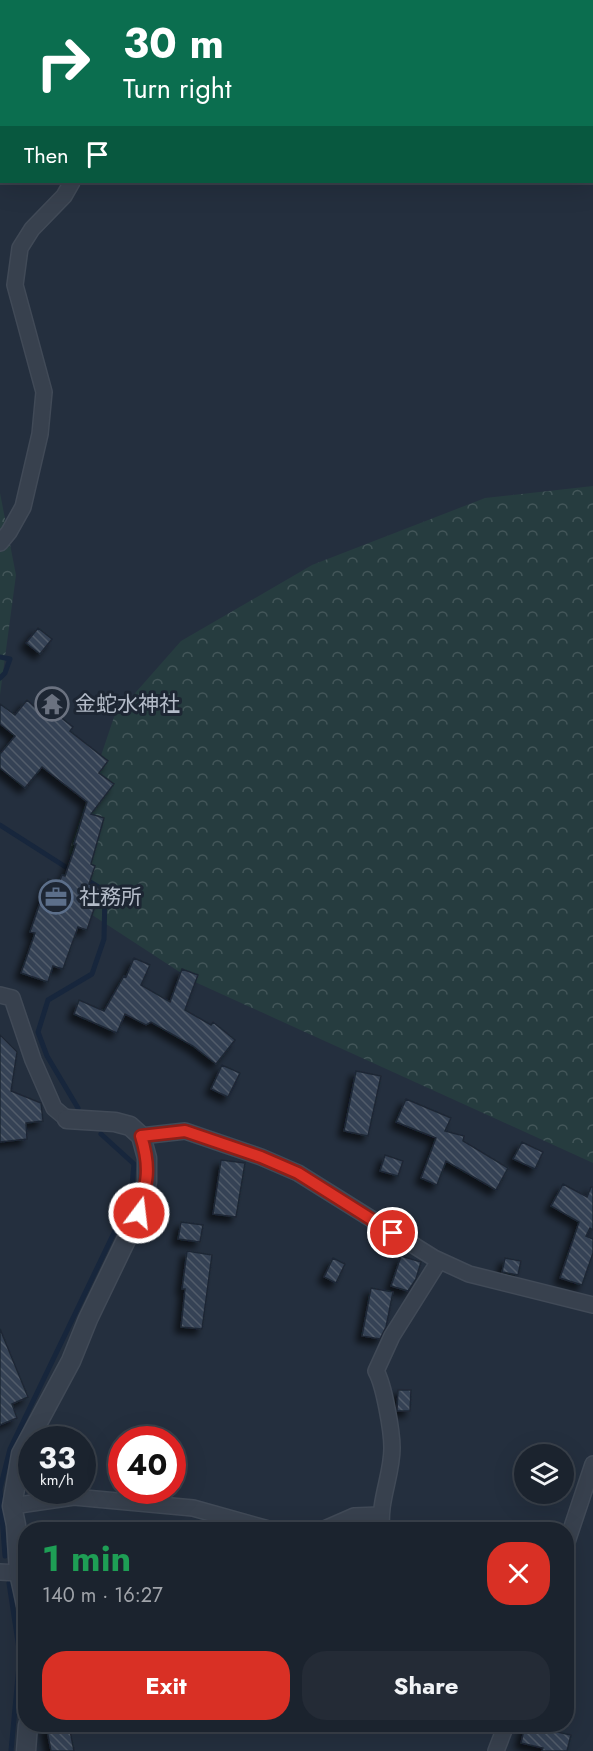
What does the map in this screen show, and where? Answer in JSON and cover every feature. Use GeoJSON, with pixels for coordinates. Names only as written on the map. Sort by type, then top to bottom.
{"type":"FeatureCollection","features":[{"type":"Feature","properties":{"kind":"street"},"geometry":{"type":"LineString","coordinates":[[0,543],[23,507],[40,434],[44,392],[15,285],[20,248],[32,229],[64,196],[71,183]]}},
{"type":"Feature","properties":{"kind":"street"},"geometry":{"type":"LineString","coordinates":[[0,995],[12,998],[33,1060],[54,1108],[67,1119],[115,1122],[130,1126],[141,1136],[147,1158],[147,1182],[139,1213],[88,1319],[71,1361],[21,1454],[12,1506],[18,1557]]}},
{"type":"Feature","properties":{"kind":"street"},"geometry":{"type":"LineString","coordinates":[[141,1136],[185,1131],[261,1157],[298,1173],[439,1261],[469,1274],[593,1305]]}},
{"type":"Feature","properties":{"kind":"street"},"geometry":{"type":"LineString","coordinates":[[381,1522],[392,1448],[382,1382],[376,1371],[392,1336],[439,1261]]}},
{"type":"Feature","properties":{"kind":"street"},"geometry":{"type":"LineString","coordinates":[[574,1522],[593,1464]]}},
{"type":"Feature","properties":{"kind":"street"},"geometry":{"type":"LineString","coordinates":[[12,1506],[74,1497],[193,1508],[243,1522]]}},
{"type":"Feature","properties":{"kind":"street"},"geometry":{"type":"LineString","coordinates":[[340,1522],[354,1516],[377,1522]]}},
{"type":"Feature","properties":{"kind":"street"},"geometry":{"type":"LineString","coordinates":[[0,1572],[18,1573]]}},
{"type":"Feature","properties":{"kind":"street"},"geometry":{"type":"LineString","coordinates":[[26,1751],[27,1732]]}},
{"type":"Feature","properties":{"kind":"street"},"geometry":{"type":"LineString","coordinates":[[496,1751],[503,1732]]}},
{"type":"Feature","properties":{"kind":"green space"},"geometry":{"type":"Polygon","coordinates":[[[593,486],[593,1163],[195,982],[80,907],[69,851],[114,717],[181,641],[312,565],[485,498],[593,486]]]}},
{"type":"Feature","properties":{"kind":"green space"},"geometry":{"type":"Polygon","coordinates":[[[0,493],[16,575],[0,695],[0,493]]]}},
{"type":"Feature","properties":{"kind":"building"},"geometry":{"type":"Polygon","coordinates":[[[38,628],[52,639],[40,654],[26,643],[38,628]]]}},
{"type":"Feature","properties":{"kind":"building"},"geometry":{"type":"Polygon","coordinates":[[[27,700],[36,708],[41,702],[73,727],[70,731],[108,761],[99,773],[114,784],[91,814],[104,818],[91,864],[95,866],[89,884],[101,888],[87,930],[78,927],[63,969],[53,966],[48,982],[21,973],[35,933],[30,932],[48,879],[59,883],[62,875],[65,876],[87,802],[42,767],[25,788],[0,768],[0,754],[15,736],[0,724],[0,704],[15,715],[27,700]]]}},
{"type":"Feature","properties":{"kind":"building"},"geometry":{"type":"Polygon","coordinates":[[[134,958],[150,965],[141,985],[170,1002],[182,969],[198,975],[185,1010],[211,1025],[213,1022],[235,1040],[216,1064],[193,1046],[151,1022],[146,1025],[125,1014],[117,1033],[74,1014],[79,1000],[104,1011],[124,976],[126,977],[134,958]]]}},
{"type":"Feature","properties":{"kind":"building"},"geometry":{"type":"Polygon","coordinates":[[[0,1035],[17,1052],[11,1091],[41,1103],[43,1121],[26,1123],[27,1139],[0,1142],[0,1035]]]}},
{"type":"Feature","properties":{"kind":"building"},"geometry":{"type":"Polygon","coordinates":[[[222,1065],[240,1073],[228,1097],[211,1089],[222,1065]]]}},
{"type":"Feature","properties":{"kind":"building"},"geometry":{"type":"Polygon","coordinates":[[[356,1071],[381,1076],[368,1136],[344,1131],[356,1071]]]}},
{"type":"Feature","properties":{"kind":"building"},"geometry":{"type":"Polygon","coordinates":[[[406,1099],[451,1118],[445,1131],[464,1136],[463,1141],[508,1168],[496,1190],[446,1161],[437,1185],[421,1178],[436,1138],[396,1122],[406,1099]]]}},
{"type":"Feature","properties":{"kind":"building"},"geometry":{"type":"Polygon","coordinates":[[[522,1142],[543,1152],[535,1169],[513,1159],[522,1142]]]}},
{"type":"Feature","properties":{"kind":"building"},"geometry":{"type":"Polygon","coordinates":[[[385,1155],[403,1161],[398,1176],[380,1171],[385,1155]]]}},
{"type":"Feature","properties":{"kind":"building"},"geometry":{"type":"Polygon","coordinates":[[[221,1160],[245,1163],[236,1217],[213,1214],[221,1160]]]}},
{"type":"Feature","properties":{"kind":"building"},"geometry":{"type":"Polygon","coordinates":[[[563,1184],[587,1197],[593,1187],[593,1230],[590,1228],[586,1236],[593,1239],[593,1253],[582,1285],[560,1278],[579,1222],[551,1206],[563,1184]]]}},
{"type":"Feature","properties":{"kind":"building"},"geometry":{"type":"Polygon","coordinates":[[[181,1222],[203,1225],[200,1242],[178,1239],[181,1222]]]}},
{"type":"Feature","properties":{"kind":"building"},"geometry":{"type":"Polygon","coordinates":[[[187,1251],[212,1255],[202,1329],[181,1327],[185,1289],[182,1289],[187,1251]]]}},
{"type":"Feature","properties":{"kind":"building"},"geometry":{"type":"Polygon","coordinates":[[[401,1256],[421,1262],[416,1279],[408,1291],[391,1286],[401,1256]]]}},
{"type":"Feature","properties":{"kind":"building"},"geometry":{"type":"Polygon","coordinates":[[[333,1258],[345,1264],[336,1283],[324,1277],[333,1258]]]}},
{"type":"Feature","properties":{"kind":"building"},"geometry":{"type":"Polygon","coordinates":[[[505,1258],[521,1261],[518,1275],[502,1272],[505,1258]]]}},
{"type":"Feature","properties":{"kind":"building"},"geometry":{"type":"Polygon","coordinates":[[[371,1288],[393,1292],[386,1327],[380,1339],[362,1336],[371,1288]]]}},
{"type":"Feature","properties":{"kind":"building"},"geometry":{"type":"Polygon","coordinates":[[[0,1329],[28,1397],[12,1404],[17,1418],[0,1425],[0,1329]]]}},
{"type":"Feature","properties":{"kind":"building"},"geometry":{"type":"Polygon","coordinates":[[[398,1390],[411,1390],[410,1411],[397,1411],[398,1390]]]}},
{"type":"Feature","properties":{"kind":"building"},"geometry":{"type":"Polygon","coordinates":[[[47,1732],[70,1732],[74,1751],[51,1751],[47,1732]]]}},
{"type":"Feature","properties":{"kind":"building"},"geometry":{"type":"Polygon","coordinates":[[[523,1732],[557,1732],[571,1735],[567,1751],[542,1751],[543,1748],[521,1743],[523,1732]]]}},
{"type":"Feature","properties":{"kind":"waterway"},"geometry":{"type":"LineString","coordinates":[[0,657],[10,659],[5,673],[0,678]]}},
{"type":"Feature","properties":{"kind":"waterway"},"geometry":{"type":"LineString","coordinates":[[0,825],[72,871]]}},
{"type":"Feature","properties":{"kind":"waterway"},"geometry":{"type":"LineString","coordinates":[[78,1108],[47,1056],[38,1032],[48,1000],[92,974],[104,939],[105,891],[85,879]]}},
{"type":"Feature","properties":{"kind":"waterway"},"geometry":{"type":"LineString","coordinates":[[0,1489],[10,1449],[125,1210],[132,1186],[134,1164],[101,1134]]}},
{"type":"Feature","properties":{"kind":"waterway"},"geometry":{"type":"LineString","coordinates":[[0,1490],[5,1556]]}},
{"type":"Feature","properties":{"kind":"waterway"},"geometry":{"type":"LineString","coordinates":[[9,1583],[18,1642]]}},
{"type":"Feature","properties":{"kind":"waterway"},"geometry":{"type":"LineString","coordinates":[[11,1751],[18,1676]]}},
{"type":"Feature","properties":{"kind":"place","name":"金蛇水神社"},"geometry":{"type":"Point","coordinates":[52,704]}},
{"type":"Feature","properties":{"kind":"place","name":"社務所"},"geometry":{"type":"Point","coordinates":[56,897]}},
{"type":"Feature","properties":{"kind":"route"},"geometry":{"type":"LineString","coordinates":[[139,1213],[147,1182],[147,1158],[141,1136],[185,1131],[261,1157],[298,1173],[393,1233]]}}]}
